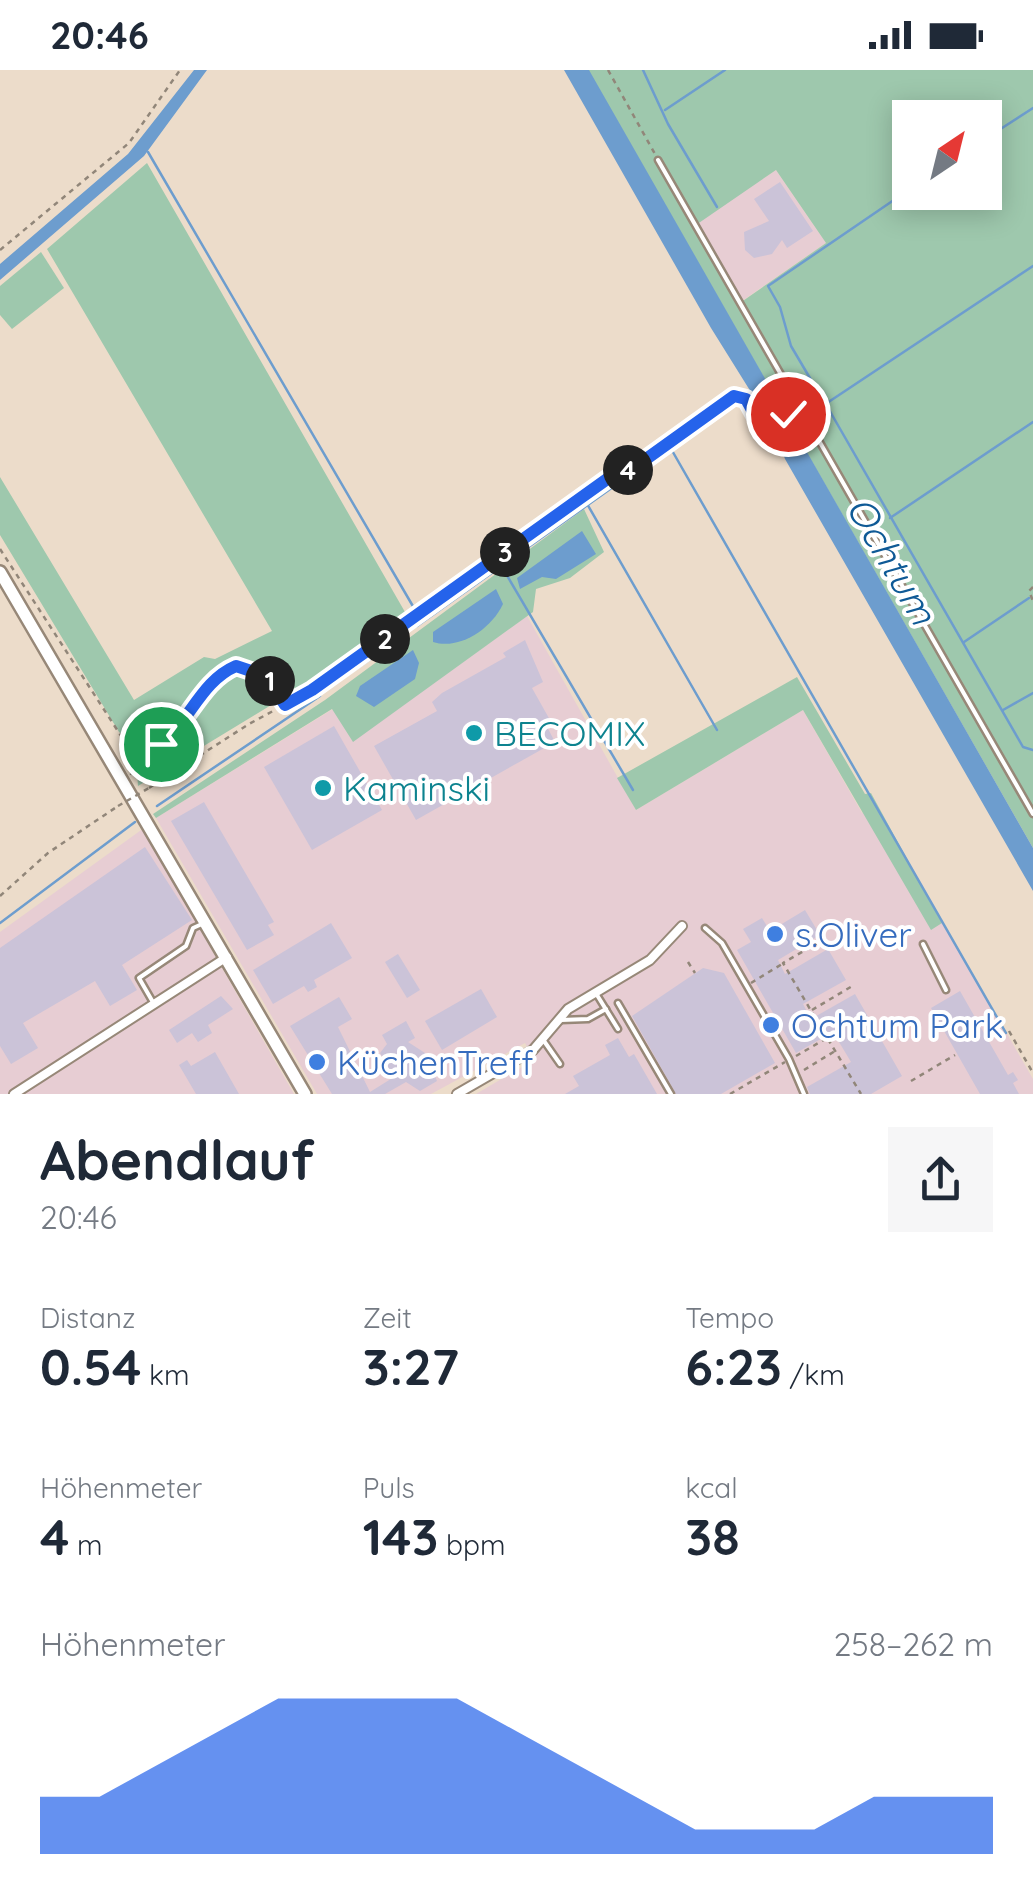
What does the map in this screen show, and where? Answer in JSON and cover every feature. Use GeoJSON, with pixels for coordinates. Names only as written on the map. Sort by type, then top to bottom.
{"type":"FeatureCollection","features":[{"type":"Feature","properties":{"kind":"main road"},"geometry":{"type":"LineString","coordinates":[[0,572],[227,957],[267,1041],[306,1094]]}},
{"type":"Feature","properties":{"kind":"street"},"geometry":{"type":"LineString","coordinates":[[458,1094],[544,1040],[568,1008],[650,960],[682,926]]}},
{"type":"Feature","properties":{"kind":"street"},"geometry":{"type":"LineString","coordinates":[[14,1094],[114,1034],[227,957]]}},
{"type":"Feature","properties":{"kind":"lane"},"geometry":{"type":"LineString","coordinates":[[658,160],[1033,814]]}},
{"type":"Feature","properties":{"kind":"lane"},"geometry":{"type":"LineString","coordinates":[[154,1004],[140,978],[186,946],[194,928],[206,922]]}},
{"type":"Feature","properties":{"kind":"lane"},"geometry":{"type":"LineString","coordinates":[[705,928],[722,942],[790,1060],[804,1094]]}},
{"type":"Feature","properties":{"kind":"lane"},"geometry":{"type":"LineString","coordinates":[[924,944],[946,990]]}},
{"type":"Feature","properties":{"kind":"lane"},"geometry":{"type":"LineString","coordinates":[[595,992],[618,1029]]}},
{"type":"Feature","properties":{"kind":"lane"},"geometry":{"type":"LineString","coordinates":[[618,1003],[671,1094]]}},
{"type":"Feature","properties":{"kind":"lane"},"geometry":{"type":"LineString","coordinates":[[561,1020],[588,1019],[606,1009]]}},
{"type":"Feature","properties":{"kind":"lane"},"geometry":{"type":"LineString","coordinates":[[544,1040],[560,1064]]}},
{"type":"Feature","properties":{"kind":"path"},"geometry":{"type":"LineString","coordinates":[[0,250],[129,143],[180,70]]}},
{"type":"Feature","properties":{"kind":"path"},"geometry":{"type":"LineString","coordinates":[[608,70],[658,160]]}},
{"type":"Feature","properties":{"kind":"path"},"geometry":{"type":"LineString","coordinates":[[0,896],[48,853],[338,672],[610,477],[635,467],[734,396],[746,399],[762,428],[788,414]]}},
{"type":"Feature","properties":{"kind":"path"},"geometry":{"type":"LineString","coordinates":[[0,549],[125,742],[148,749],[161,744],[176,732],[218,674],[236,666],[266,676],[285,705]]}},
{"type":"Feature","properties":{"kind":"path"},"geometry":{"type":"LineString","coordinates":[[1033,587],[1029,592],[1033,600]]}},
{"type":"Feature","properties":{"kind":"path"},"geometry":{"type":"LineString","coordinates":[[747,985],[826,938]]}},
{"type":"Feature","properties":{"kind":"path"},"geometry":{"type":"LineString","coordinates":[[688,962],[695,973]]}},
{"type":"Feature","properties":{"kind":"path"},"geometry":{"type":"LineString","coordinates":[[784,963],[861,1094]]}},
{"type":"Feature","properties":{"kind":"path"},"geometry":{"type":"LineString","coordinates":[[811,1010],[854,984]]}},
{"type":"Feature","properties":{"kind":"path"},"geometry":{"type":"LineString","coordinates":[[1008,1032],[1033,1073]]}},
{"type":"Feature","properties":{"kind":"path"},"geometry":{"type":"LineString","coordinates":[[730,1094],[827,1038]]}},
{"type":"Feature","properties":{"kind":"path"},"geometry":{"type":"LineString","coordinates":[[794,1075],[835,1051]]}},
{"type":"Feature","properties":{"kind":"path"},"geometry":{"type":"LineString","coordinates":[[910,1081],[956,1055]]}},
{"type":"Feature","properties":{"kind":"shaded area"},"geometry":{"type":"Polygon","coordinates":[[[776,170],[826,243],[742,301],[698,222],[776,170]]]}},
{"type":"Feature","properties":{"kind":"shaded area"},"geometry":{"type":"Polygon","coordinates":[[[527,616],[636,810],[803,710],[862,813],[876,806],[1033,1079],[1033,1094],[476,1094],[534,1060],[525,1043],[431,1094],[317,1094],[156,818],[333,709],[353,741],[527,616]]]}},
{"type":"Feature","properties":{"kind":"shaded area"},"geometry":{"type":"Polygon","coordinates":[[[144,828],[294,1094],[0,1094],[0,932],[144,828]]]}},
{"type":"Feature","properties":{"kind":"green space"},"geometry":{"type":"Polygon","coordinates":[[[588,70],[1033,70],[1033,848],[588,70]],[[776,170],[693,227],[737,305],[826,243],[776,170]]]}},
{"type":"Feature","properties":{"kind":"green space"},"geometry":{"type":"Polygon","coordinates":[[[147,163],[405,612],[304,685],[138,786],[135,745],[119,732],[0,535],[0,477],[134,700],[204,657],[215,659],[272,631],[47,249],[147,163]]]}},
{"type":"Feature","properties":{"kind":"green space"},"geometry":{"type":"Polygon","coordinates":[[[41,252],[64,288],[12,329],[0,315],[0,286],[41,252]]]}},
{"type":"Feature","properties":{"kind":"green space"},"geometry":{"type":"Polygon","coordinates":[[[584,509],[604,552],[570,578],[536,589],[533,612],[353,742],[332,709],[156,818],[153,814],[325,700],[584,509]]]}},
{"type":"Feature","properties":{"kind":"green space"},"geometry":{"type":"Polygon","coordinates":[[[797,677],[865,794],[871,793],[942,923],[931,930],[803,710],[636,810],[617,778],[797,677]]]}},
{"type":"Feature","properties":{"kind":"water"},"geometry":{"type":"Polygon","coordinates":[[[194,70],[207,70],[144,156],[0,280],[0,264],[128,154],[194,70]]]}},
{"type":"Feature","properties":{"kind":"water"},"geometry":{"type":"Polygon","coordinates":[[[564,70],[589,70],[1033,848],[1033,891],[785,459],[774,429],[711,328],[564,70]]]}},
{"type":"Feature","properties":{"kind":"water"},"geometry":{"type":"Polygon","coordinates":[[[582,531],[596,554],[556,579],[542,577],[520,589],[517,578],[582,531]]]}},
{"type":"Feature","properties":{"kind":"water"},"geometry":{"type":"Polygon","coordinates":[[[496,589],[503,604],[482,630],[463,641],[433,642],[433,632],[496,589]]]}},
{"type":"Feature","properties":{"kind":"water"},"geometry":{"type":"Polygon","coordinates":[[[413,650],[419,663],[415,679],[374,707],[356,696],[360,686],[413,650]]]}},
{"type":"Feature","properties":{"kind":"building"},"geometry":{"type":"Polygon","coordinates":[[[780,182],[813,231],[787,248],[782,240],[772,254],[754,258],[745,250],[744,232],[769,221],[754,199],[780,182]]]}},
{"type":"Feature","properties":{"kind":"building","name":"BECOMIX"},"geometry":{"type":"Polygon","coordinates":[[[525,640],[543,682],[532,688],[550,720],[545,723],[555,742],[416,820],[374,746],[437,711],[432,702],[442,693],[506,657],[503,653],[525,640]]]}},
{"type":"Feature","properties":{"kind":"building","name":"Kaminski"},"geometry":{"type":"Polygon","coordinates":[[[334,726],[382,810],[312,850],[264,767],[334,726]]]}},
{"type":"Feature","properties":{"kind":"building"},"geometry":{"type":"Polygon","coordinates":[[[204,802],[274,922],[268,925],[274,935],[247,950],[171,821],[204,802]]]}},
{"type":"Feature","properties":{"kind":"building"},"geometry":{"type":"Polygon","coordinates":[[[145,847],[192,920],[122,965],[137,990],[110,1006],[95,981],[23,1023],[38,1048],[11,1064],[0,1046],[0,948],[145,847]]]}},
{"type":"Feature","properties":{"kind":"building"},"geometry":{"type":"Polygon","coordinates":[[[805,910],[820,935],[778,960],[785,974],[828,949],[846,980],[803,1004],[811,1019],[855,994],[902,1076],[871,1094],[810,1094],[807,1087],[851,1062],[833,1032],[796,1053],[737,950],[751,942],[743,929],[762,918],[770,931],[805,910]]]}},
{"type":"Feature","properties":{"kind":"building"},"geometry":{"type":"Polygon","coordinates":[[[331,923],[352,958],[314,980],[317,987],[308,992],[304,986],[273,1004],[253,970],[331,923]]]}},
{"type":"Feature","properties":{"kind":"building"},"geometry":{"type":"Polygon","coordinates":[[[398,954],[420,990],[407,998],[385,962],[398,954]]]}},
{"type":"Feature","properties":{"kind":"building"},"geometry":{"type":"Polygon","coordinates":[[[703,968],[724,973],[775,1063],[721,1094],[676,1094],[632,1016],[703,968]]]}},
{"type":"Feature","properties":{"kind":"building"},"geometry":{"type":"Polygon","coordinates":[[[481,989],[497,1017],[442,1050],[425,1021],[481,989]]]}},
{"type":"Feature","properties":{"kind":"building"},"geometry":{"type":"Polygon","coordinates":[[[960,991],[1008,1075],[1013,1072],[1018,1080],[1013,1083],[1019,1094],[980,1094],[931,1008],[960,991]]]}},
{"type":"Feature","properties":{"kind":"building"},"geometry":{"type":"Polygon","coordinates":[[[221,996],[233,1009],[208,1025],[212,1033],[198,1042],[192,1033],[177,1043],[169,1030],[221,996]]]}},
{"type":"Feature","properties":{"kind":"building"},"geometry":{"type":"Polygon","coordinates":[[[339,997],[352,1019],[338,1027],[370,1092],[394,1077],[380,1053],[387,1044],[382,1035],[406,1021],[415,1038],[408,1042],[425,1053],[437,1081],[420,1091],[406,1082],[385,1094],[332,1094],[290,1026],[339,997]]]}},
{"type":"Feature","properties":{"kind":"building"},"geometry":{"type":"Polygon","coordinates":[[[618,1038],[629,1057],[634,1054],[657,1094],[565,1094],[579,1086],[573,1076],[610,1055],[605,1045],[618,1038]]]}},
{"type":"Feature","properties":{"kind":"building"},"geometry":{"type":"Polygon","coordinates":[[[215,1052],[239,1094],[196,1094],[179,1065],[187,1060],[191,1066],[215,1052]]]}},
{"type":"Feature","properties":{"kind":"waterway"},"geometry":{"type":"LineString","coordinates":[[643,70],[668,124],[717,207]]}},
{"type":"Feature","properties":{"kind":"waterway"},"geometry":{"type":"LineString","coordinates":[[665,110],[725,70]]}},
{"type":"Feature","properties":{"kind":"waterway"},"geometry":{"type":"LineString","coordinates":[[1002,128],[1033,108]]}},
{"type":"Feature","properties":{"kind":"waterway"},"geometry":{"type":"LineString","coordinates":[[148,152],[414,608]]}},
{"type":"Feature","properties":{"kind":"waterway"},"geometry":{"type":"LineString","coordinates":[[817,390],[791,346],[780,307],[768,286],[892,201]]}},
{"type":"Feature","properties":{"kind":"waterway"},"geometry":{"type":"LineString","coordinates":[[827,403],[1033,266]]}},
{"type":"Feature","properties":{"kind":"waterway","name":"Ochtum"},"geometry":{"type":"LineString","coordinates":[[820,394],[1023,747],[1033,750]]}},
{"type":"Feature","properties":{"kind":"waterway"},"geometry":{"type":"LineString","coordinates":[[417,626],[730,404]]}},
{"type":"Feature","properties":{"kind":"waterway","name":"Ochtum"},"geometry":{"type":"LineString","coordinates":[[890,518],[1033,422]]}},
{"type":"Feature","properties":{"kind":"waterway"},"geometry":{"type":"LineString","coordinates":[[670,447],[1006,1033]]}},
{"type":"Feature","properties":{"kind":"waterway"},"geometry":{"type":"LineString","coordinates":[[586,502],[717,730]]}},
{"type":"Feature","properties":{"kind":"waterway"},"geometry":{"type":"LineString","coordinates":[[502,567],[633,790]]}},
{"type":"Feature","properties":{"kind":"waterway"},"geometry":{"type":"LineString","coordinates":[[964,642],[1029,598]]}},
{"type":"Feature","properties":{"kind":"waterway"},"geometry":{"type":"LineString","coordinates":[[337,682],[408,633]]}},
{"type":"Feature","properties":{"kind":"waterway"},"geometry":{"type":"LineString","coordinates":[[1003,710],[1033,693]]}},
{"type":"Feature","properties":{"kind":"waterway"},"geometry":{"type":"LineString","coordinates":[[157,806],[320,696]]}},
{"type":"Feature","properties":{"kind":"waterway"},"geometry":{"type":"LineString","coordinates":[[0,923],[135,822]]}},
{"type":"Feature","properties":{"kind":"place","name":"BECOMIX"},"geometry":{"type":"Point","coordinates":[474,733]}},
{"type":"Feature","properties":{"kind":"place","name":"Kaminski"},"geometry":{"type":"Point","coordinates":[323,788]}},
{"type":"Feature","properties":{"kind":"place","name":"s.Oliver"},"geometry":{"type":"Point","coordinates":[775,934]}},
{"type":"Feature","properties":{"kind":"place","name":"Ochtum Park"},"geometry":{"type":"Point","coordinates":[771,1025]}},
{"type":"Feature","properties":{"kind":"place","name":"KüchenTreff"},"geometry":{"type":"Point","coordinates":[317,1062]}},
{"type":"Feature","properties":{"kind":"route"},"geometry":{"type":"LineString","coordinates":[[161,744],[176,732],[218,674],[236,666],[266,676],[285,705],[312,690],[610,477],[635,467],[734,396],[746,399],[762,428],[788,414]]}}]}
